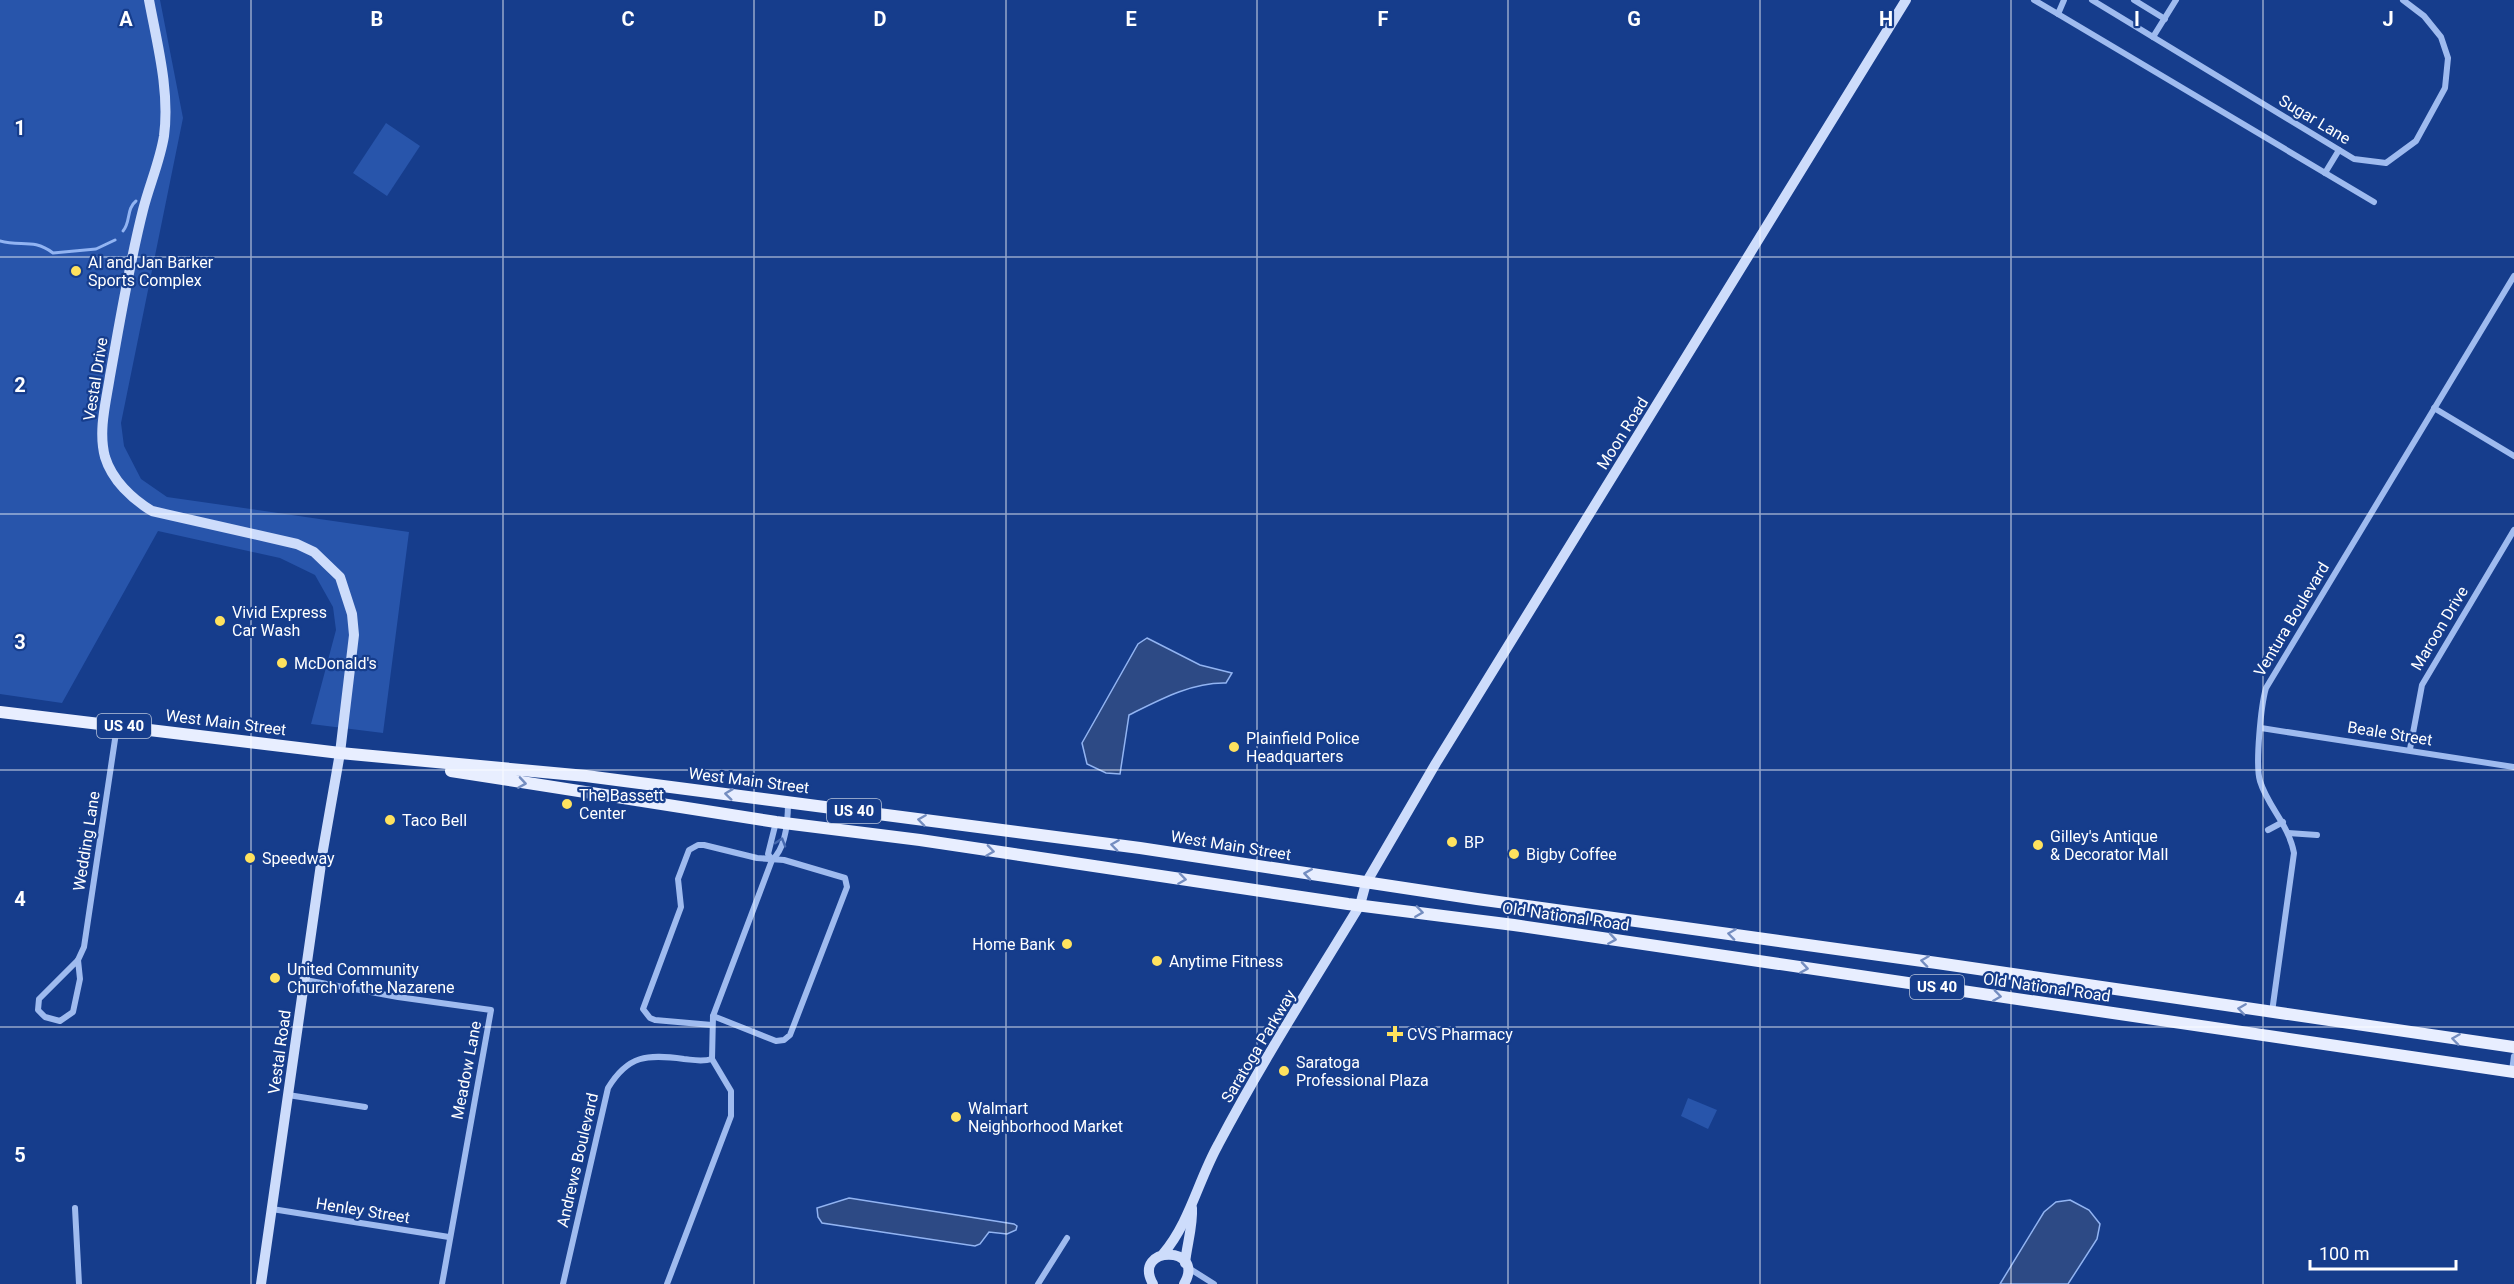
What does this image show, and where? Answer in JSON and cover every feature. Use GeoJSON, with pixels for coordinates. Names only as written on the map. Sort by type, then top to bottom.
{"type":"FeatureCollection","features":[{"type":"Feature","properties":{"kind":"main road","name":"West Main Street"},"geometry":{"type":"LineString","coordinates":[[0,712],[340,753],[586,777],[788,802],[1128,847],[1366,883]]}},
{"type":"Feature","properties":{"kind":"main road","name":"West Main Street"},"geometry":{"type":"LineString","coordinates":[[340,753],[782,822],[1360,905]]}},
{"type":"Feature","properties":{"kind":"main road","name":"Old National Road"},"geometry":{"type":"LineString","coordinates":[[1366,883],[2514,1047]]}},
{"type":"Feature","properties":{"kind":"main road","name":"Old National Road"},"geometry":{"type":"LineString","coordinates":[[1360,905],[1515,925],[2513,1071]]}},
{"type":"Feature","properties":{"kind":"street","name":"Vestal Drive"},"geometry":{"type":"LineString","coordinates":[[149,0],[162,70],[164,138],[143,210],[125,292],[102,422],[104,454],[114,477],[137,502],[152,511],[297,544],[314,552],[340,577],[352,614],[354,635],[340,753]]}},
{"type":"Feature","properties":{"kind":"street","name":"Moon Road"},"geometry":{"type":"LineString","coordinates":[[1360,905],[1366,883],[1436,763],[1906,0]]}},
{"type":"Feature","properties":{"kind":"street"},"geometry":{"type":"LineString","coordinates":[[2034,0],[2374,202]]}},
{"type":"Feature","properties":{"kind":"street"},"geometry":{"type":"LineString","coordinates":[[2058,14],[2064,0]]}},
{"type":"Feature","properties":{"kind":"street","name":"Sugar Lane"},"geometry":{"type":"LineString","coordinates":[[2092,0],[2354,159],[2386,163],[2416,141],[2445,88],[2448,58],[2441,37],[2424,16],[2403,0]]}},
{"type":"Feature","properties":{"kind":"street"},"geometry":{"type":"LineString","coordinates":[[2134,0],[2165,19]]}},
{"type":"Feature","properties":{"kind":"street"},"geometry":{"type":"LineString","coordinates":[[2153,37],[2176,0]]}},
{"type":"Feature","properties":{"kind":"street"},"geometry":{"type":"LineString","coordinates":[[2325,173],[2339,150]]}},
{"type":"Feature","properties":{"kind":"street","name":"Ventura Boulevard"},"geometry":{"type":"LineString","coordinates":[[2271,1013],[2294,853],[2288,832],[2259,780],[2264,697],[2270,681],[2513,280]]}},
{"type":"Feature","properties":{"kind":"street"},"geometry":{"type":"LineString","coordinates":[[2434,408],[2514,456]]}},
{"type":"Feature","properties":{"kind":"street","name":"Maroon Drive"},"geometry":{"type":"LineString","coordinates":[[2410,749],[2421,685],[2514,530]]}},
{"type":"Feature","properties":{"kind":"street","name":"Wedding Lane"},"geometry":{"type":"LineString","coordinates":[[78,960],[39,999],[38,1010],[45,1017],[60,1021],[73,1012],[77,1000],[80,980],[78,960],[86,935],[117,725]]}},
{"type":"Feature","properties":{"kind":"street","name":"Beale Street"},"geometry":{"type":"LineString","coordinates":[[2261,728],[2410,749],[2514,767]]}},
{"type":"Feature","properties":{"kind":"street","name":"Vestal Road"},"geometry":{"type":"LineString","coordinates":[[261,1284],[323,850],[340,753]]}},
{"type":"Feature","properties":{"kind":"street"},"geometry":{"type":"LineString","coordinates":[[772,860],[768,854],[788,802]]}},
{"type":"Feature","properties":{"kind":"street"},"geometry":{"type":"LineString","coordinates":[[667,1284],[731,1116],[731,1091],[712,1059],[712,1016],[772,860],[777,856],[782,822]]}},
{"type":"Feature","properties":{"kind":"street"},"geometry":{"type":"LineString","coordinates":[[2268,830],[2283,822]]}},
{"type":"Feature","properties":{"kind":"street"},"geometry":{"type":"LineString","coordinates":[[2288,832],[2317,836]]}},
{"type":"Feature","properties":{"kind":"street"},"geometry":{"type":"LineString","coordinates":[[712,1016],[776,1041],[784,1040],[790,1035],[847,882],[842,876],[784,860],[772,860],[698,845],[689,850],[681,869],[678,888],[681,907],[643,1009],[650,1018],[655,1020],[712,1025]]}},
{"type":"Feature","properties":{"kind":"street","name":"Saratoga Parkway"},"geometry":{"type":"LineString","coordinates":[[1154,1284],[1149,1274],[1151,1265],[1155,1258],[1163,1254],[1175,1239],[1184,1217],[1192,1208],[1217,1146],[1260,1070],[1360,905]]}},
{"type":"Feature","properties":{"kind":"street","name":"Meadow Lane"},"geometry":{"type":"LineString","coordinates":[[305,980],[491,1011],[442,1284]]}},
{"type":"Feature","properties":{"kind":"street","name":"Andrews Boulevard"},"geometry":{"type":"LineString","coordinates":[[563,1284],[608,1088],[616,1074],[634,1059],[663,1056],[704,1061],[712,1059]]}},
{"type":"Feature","properties":{"kind":"street"},"geometry":{"type":"LineString","coordinates":[[2513,1071],[2514,1056]]}},
{"type":"Feature","properties":{"kind":"street"},"geometry":{"type":"LineString","coordinates":[[288,1095],[364,1107]]}},
{"type":"Feature","properties":{"kind":"street"},"geometry":{"type":"LineString","coordinates":[[75,1208],[79,1284]]}},
{"type":"Feature","properties":{"kind":"street","name":"Saratoga Parkway"},"geometry":{"type":"LineString","coordinates":[[1184,1284],[1188,1275],[1186,1248],[1193,1222],[1192,1208]]}},
{"type":"Feature","properties":{"kind":"street","name":"Henley Street"},"geometry":{"type":"LineString","coordinates":[[272,1209],[449,1237]]}},
{"type":"Feature","properties":{"kind":"street"},"geometry":{"type":"LineString","coordinates":[[1038,1284],[1067,1238]]}},
{"type":"Feature","properties":{"kind":"street"},"geometry":{"type":"LineString","coordinates":[[1163,1254],[1176,1254],[1186,1265],[1214,1284]]}},
{"type":"Feature","properties":{"kind":"shaded area","name":"Al and Jan Barker Sports Complex"},"geometry":{"type":"Polygon","coordinates":[[[0,0],[160,0],[183,118],[121,423],[124,446],[141,479],[167,497],[409,532],[383,733],[311,724],[336,630],[333,607],[315,575],[280,558],[158,531],[62,703],[0,694],[0,0]]]}},
{"type":"Feature","properties":{"kind":"shaded area"},"geometry":{"type":"Polygon","coordinates":[[[386,123],[420,146],[387,196],[353,173],[386,123]]]}},
{"type":"Feature","properties":{"kind":"shaded area"},"geometry":{"type":"Polygon","coordinates":[[[1147,638],[1200,665],[1232,673],[1226,683],[1213,683],[1188,689],[1129,715],[1120,774],[1106,773],[1087,764],[1082,743],[1138,644],[1147,638]]]}},
{"type":"Feature","properties":{"kind":"shaded area"},"geometry":{"type":"Polygon","coordinates":[[[1688,1098],[1717,1110],[1708,1129],[1681,1116],[1688,1098]]]}},
{"type":"Feature","properties":{"kind":"shaded area"},"geometry":{"type":"Polygon","coordinates":[[[849,1198],[1017,1226],[1016,1230],[1007,1234],[989,1232],[980,1244],[975,1246],[822,1223],[818,1217],[817,1208],[849,1198]]]}},
{"type":"Feature","properties":{"kind":"shaded area"},"geometry":{"type":"Polygon","coordinates":[[[2070,1200],[2089,1210],[2100,1224],[2097,1239],[2068,1284],[2000,1284],[2044,1212],[2056,1202],[2070,1200]]]}},
{"type":"Feature","properties":{"kind":"waterway"},"geometry":{"type":"LineString","coordinates":[[123,231],[131,208],[136,201]]}},
{"type":"Feature","properties":{"kind":"waterway"},"geometry":{"type":"LineString","coordinates":[[0,241],[33,244],[53,253],[96,249],[115,240]]}},
{"type":"Feature","properties":{"kind":"place","name":"Al and Jan Barker Sports Complex"},"geometry":{"type":"Point","coordinates":[76,271]}},
{"type":"Feature","properties":{"kind":"place","name":"Vivid Express Car Wash"},"geometry":{"type":"Point","coordinates":[220,621]}},
{"type":"Feature","properties":{"kind":"place","name":"McDonald's"},"geometry":{"type":"Point","coordinates":[282,663]}},
{"type":"Feature","properties":{"kind":"place","name":"Plainfield Police Headquarters"},"geometry":{"type":"Point","coordinates":[1234,747]}},
{"type":"Feature","properties":{"kind":"place","name":"The Bassett Center"},"geometry":{"type":"Point","coordinates":[567,804]}},
{"type":"Feature","properties":{"kind":"place","name":"Taco Bell"},"geometry":{"type":"Point","coordinates":[390,820]}},
{"type":"Feature","properties":{"kind":"place","name":"BP"},"geometry":{"type":"Point","coordinates":[1452,842]}},
{"type":"Feature","properties":{"kind":"place","name":"Gilley's Antique & Decorator Mall"},"geometry":{"type":"Point","coordinates":[2038,845]}},
{"type":"Feature","properties":{"kind":"place","name":"Bigby Coffee"},"geometry":{"type":"Point","coordinates":[1514,854]}},
{"type":"Feature","properties":{"kind":"place","name":"Speedway"},"geometry":{"type":"Point","coordinates":[250,858]}},
{"type":"Feature","properties":{"kind":"place","name":"Home Bank"},"geometry":{"type":"Point","coordinates":[1067,944]}},
{"type":"Feature","properties":{"kind":"place","name":"Anytime Fitness"},"geometry":{"type":"Point","coordinates":[1157,961]}},
{"type":"Feature","properties":{"kind":"place","name":"United Community Church of the Nazarene"},"geometry":{"type":"Point","coordinates":[275,978]}},
{"type":"Feature","properties":{"kind":"place","name":"CVS Pharmacy"},"geometry":{"type":"Point","coordinates":[1395,1034]}},
{"type":"Feature","properties":{"kind":"place","name":"Saratoga Professional Plaza"},"geometry":{"type":"Point","coordinates":[1284,1071]}},
{"type":"Feature","properties":{"kind":"place","name":"Walmart Neighborhood Market"},"geometry":{"type":"Point","coordinates":[956,1117]}}]}
